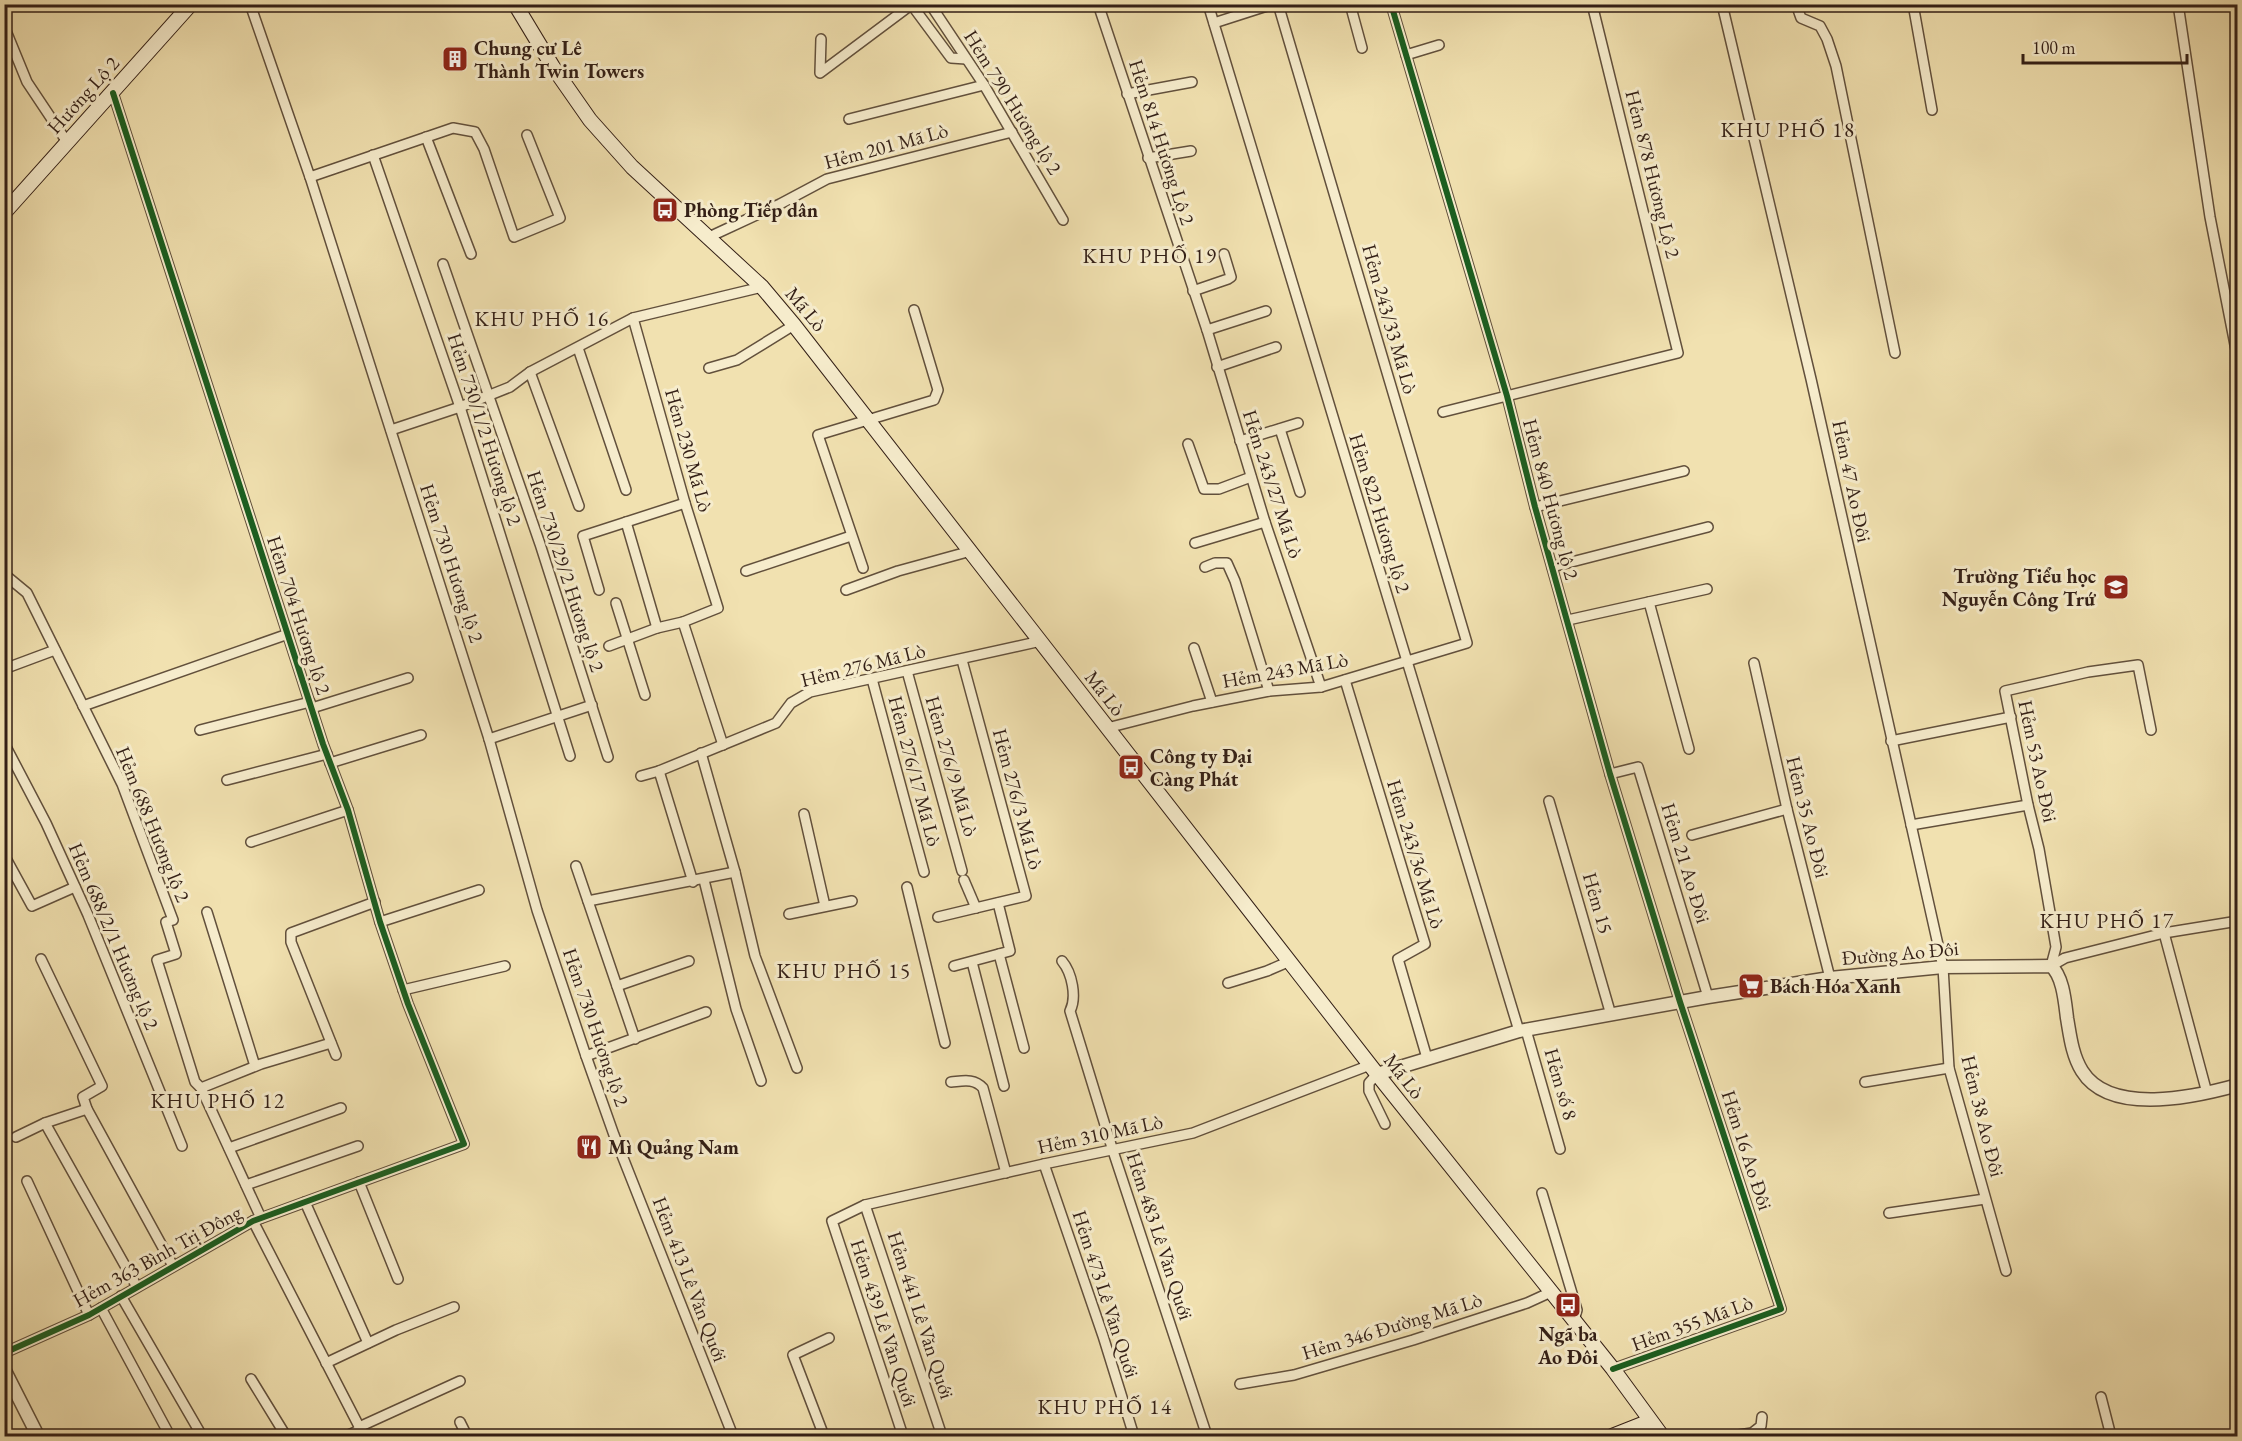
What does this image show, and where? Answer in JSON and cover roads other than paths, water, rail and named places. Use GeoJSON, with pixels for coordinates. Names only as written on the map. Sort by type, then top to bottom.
{"type":"FeatureCollection","features":[{"type":"Feature","properties":{"kind":"main road","name":"Hương Lộ 2"},"geometry":{"type":"LineString","coordinates":[[4,213],[191,4]]}},
{"type":"Feature","properties":{"kind":"main road","name":"Mã Lò"},"geometry":{"type":"LineString","coordinates":[[515,4],[553,67],[590,120],[632,167],[762,287],[794,325],[1374,1069],[1613,1369],[1650,1420],[1658,1435]]}},
{"type":"Feature","properties":{"kind":"main road"},"geometry":{"type":"LineString","coordinates":[[1612,1437],[1650,1420]]}},
{"type":"Feature","properties":{"kind":"street","name":"Hẻm 790 Hương lộ 2"},"geometry":{"type":"LineString","coordinates":[[930,4],[984,85],[1064,220]]}},
{"type":"Feature","properties":{"kind":"street","name":"Hẻm 814 Hương Lộ 2"},"geometry":{"type":"LineString","coordinates":[[1098,4],[1193,291]]}},
{"type":"Feature","properties":{"kind":"street","name":"Hẻm 822 Hương lộ 2"},"geometry":{"type":"LineString","coordinates":[[1208,4],[1371,547],[1523,1030]]}},
{"type":"Feature","properties":{"kind":"street"},"geometry":{"type":"LineString","coordinates":[[1214,23],[1273,4]]}},
{"type":"Feature","properties":{"kind":"street","name":"Hẻm 243/33 Mã Lò"},"geometry":{"type":"LineString","coordinates":[[1278,4],[1467,643]]}},
{"type":"Feature","properties":{"kind":"street"},"geometry":{"type":"LineString","coordinates":[[1350,4],[1362,48]]}},
{"type":"Feature","properties":{"kind":"street","name":"Hẻm 840 Hương lộ 2"},"geometry":{"type":"LineString","coordinates":[[1391,4],[1507,396],[1535,507],[1610,774],[1680,1002]]}},
{"type":"Feature","properties":{"kind":"street","name":"Hẻm 878 Hương Lộ 2"},"geometry":{"type":"LineString","coordinates":[[1507,396],[1678,353],[1592,4]]}},
{"type":"Feature","properties":{"kind":"street","name":"Hẻm 47 Ao Đôi"},"geometry":{"type":"LineString","coordinates":[[1722,4],[1811,379],[1943,967]]}},
{"type":"Feature","properties":{"kind":"street"},"geometry":{"type":"LineString","coordinates":[[1796,4],[1801,18],[1820,26],[1836,66],[1895,353]]}},
{"type":"Feature","properties":{"kind":"street"},"geometry":{"type":"LineString","coordinates":[[1913,4],[1932,110]]}},
{"type":"Feature","properties":{"kind":"street"},"geometry":{"type":"LineString","coordinates":[[2178,4],[2208,206],[2238,360]]}},
{"type":"Feature","properties":{"kind":"street","name":"Hẻm 730 Hương lộ 2"},"geometry":{"type":"LineString","coordinates":[[252,5],[310,177],[489,739],[537,910],[614,1135]]}},
{"type":"Feature","properties":{"kind":"street"},"geometry":{"type":"LineString","coordinates":[[821,39],[820,73],[911,5],[951,58],[966,59]]}},
{"type":"Feature","properties":{"kind":"street"},"geometry":{"type":"LineString","coordinates":[[4,26],[27,82],[67,142]]}},
{"type":"Feature","properties":{"kind":"street"},"geometry":{"type":"LineString","coordinates":[[1406,55],[1439,45]]}},
{"type":"Feature","properties":{"kind":"street"},"geometry":{"type":"LineString","coordinates":[[1127,94],[1192,82]]}},
{"type":"Feature","properties":{"kind":"street"},"geometry":{"type":"LineString","coordinates":[[849,119],[984,85]]}},
{"type":"Feature","properties":{"kind":"street","name":"Hẻm 704 Hương lộ 2"},"geometry":{"type":"LineString","coordinates":[[113,93],[311,705],[348,810],[380,922],[403,990],[464,1144]]}},
{"type":"Feature","properties":{"kind":"street"},"geometry":{"type":"LineString","coordinates":[[310,177],[453,128],[475,132],[484,149],[514,237],[560,218],[527,135]]}},
{"type":"Feature","properties":{"kind":"street","name":"Hẻm 201 Mã Lò"},"geometry":{"type":"LineString","coordinates":[[709,237],[827,179],[1012,132]]}},
{"type":"Feature","properties":{"kind":"street"},"geometry":{"type":"LineString","coordinates":[[426,137],[471,254]]}},
{"type":"Feature","properties":{"kind":"street"},"geometry":{"type":"LineString","coordinates":[[1148,158],[1191,151]]}},
{"type":"Feature","properties":{"kind":"street","name":"Hẻm 730/1/2 Hương lộ 2"},"geometry":{"type":"LineString","coordinates":[[373,155],[460,407],[570,756]]}},
{"type":"Feature","properties":{"kind":"street"},"geometry":{"type":"LineString","coordinates":[[1193,291],[1231,277],[1224,254]]}},
{"type":"Feature","properties":{"kind":"street","name":"Hẻm 730/29/2 Hương lộ 2"},"geometry":{"type":"LineString","coordinates":[[443,264],[540,544],[608,757]]}},
{"type":"Feature","properties":{"kind":"street"},"geometry":{"type":"LineString","coordinates":[[391,430],[488,397],[510,387],[530,372],[633,318],[762,287]]}},
{"type":"Feature","properties":{"kind":"street","name":"Hẻm 243/27 Mã Lò"},"geometry":{"type":"LineString","coordinates":[[1193,291],[1265,522],[1321,687]]}},
{"type":"Feature","properties":{"kind":"street"},"geometry":{"type":"LineString","coordinates":[[863,568],[819,435],[931,402],[938,390],[914,310]]}},
{"type":"Feature","properties":{"kind":"street"},"geometry":{"type":"LineString","coordinates":[[1207,330],[1266,311]]}},
{"type":"Feature","properties":{"kind":"street","name":"Hẻm 230 Mã Lò"},"geometry":{"type":"LineString","coordinates":[[609,646],[718,608],[685,503],[633,318]]}},
{"type":"Feature","properties":{"kind":"street"},"geometry":{"type":"LineString","coordinates":[[709,368],[737,360],[794,325]]}},
{"type":"Feature","properties":{"kind":"street"},"geometry":{"type":"LineString","coordinates":[[1217,367],[1276,347]]}},
{"type":"Feature","properties":{"kind":"street"},"geometry":{"type":"LineString","coordinates":[[578,348],[626,490]]}},
{"type":"Feature","properties":{"kind":"street"},"geometry":{"type":"LineString","coordinates":[[530,372],[579,506]]}},
{"type":"Feature","properties":{"kind":"street"},"geometry":{"type":"LineString","coordinates":[[1443,412],[1507,396]]}},
{"type":"Feature","properties":{"kind":"street"},"geometry":{"type":"LineString","coordinates":[[1240,441],[1298,423]]}},
{"type":"Feature","properties":{"kind":"street"},"geometry":{"type":"LineString","coordinates":[[1281,429],[1300,492]]}},
{"type":"Feature","properties":{"kind":"street"},"geometry":{"type":"LineString","coordinates":[[1188,444],[1204,489],[1219,489],[1251,477]]}},
{"type":"Feature","properties":{"kind":"street"},"geometry":{"type":"LineString","coordinates":[[1535,507],[1684,471]]}},
{"type":"Feature","properties":{"kind":"street"},"geometry":{"type":"LineString","coordinates":[[599,590],[583,536],[685,503]]}},
{"type":"Feature","properties":{"kind":"street"},"geometry":{"type":"LineString","coordinates":[[626,522],[657,628]]}},
{"type":"Feature","properties":{"kind":"street"},"geometry":{"type":"LineString","coordinates":[[1195,543],[1265,522]]}},
{"type":"Feature","properties":{"kind":"street"},"geometry":{"type":"LineString","coordinates":[[1552,567],[1708,527]]}},
{"type":"Feature","properties":{"kind":"street"},"geometry":{"type":"LineString","coordinates":[[746,571],[851,536]]}},
{"type":"Feature","properties":{"kind":"street"},"geometry":{"type":"LineString","coordinates":[[846,590],[898,571],[971,551]]}},
{"type":"Feature","properties":{"kind":"street"},"geometry":{"type":"LineString","coordinates":[[1205,567],[1215,563],[1227,563],[1235,581],[1269,691]]}},
{"type":"Feature","properties":{"kind":"street","name":"Hẻm 688 Hương lộ 2"},"geometry":{"type":"LineString","coordinates":[[4,574],[27,593],[122,783],[173,920],[166,922],[176,954],[157,960],[195,1082],[201,1088]]}},
{"type":"Feature","properties":{"kind":"street"},"geometry":{"type":"LineString","coordinates":[[1568,620],[1707,589]]}},
{"type":"Feature","properties":{"kind":"street"},"geometry":{"type":"LineString","coordinates":[[1649,602],[1689,749]]}},
{"type":"Feature","properties":{"kind":"street"},"geometry":{"type":"LineString","coordinates":[[616,603],[645,695]]}},
{"type":"Feature","properties":{"kind":"street"},"geometry":{"type":"LineString","coordinates":[[683,622],[723,745]]}},
{"type":"Feature","properties":{"kind":"street"},"geometry":{"type":"LineString","coordinates":[[83,706],[288,634]]}},
{"type":"Feature","properties":{"kind":"street","name":"Hẻm 276 Mã Lò"},"geometry":{"type":"LineString","coordinates":[[641,776],[659,771],[776,723],[791,703],[810,692],[1041,641]]}},
{"type":"Feature","properties":{"kind":"street","name":"Hẻm 243 Mã Lò"},"geometry":{"type":"LineString","coordinates":[[1107,728],[1212,702],[1269,691],[1321,687],[1467,643]]}},
{"type":"Feature","properties":{"kind":"street"},"geometry":{"type":"LineString","coordinates":[[1194,648],[1212,702]]}},
{"type":"Feature","properties":{"kind":"street"},"geometry":{"type":"LineString","coordinates":[[4,669],[55,650]]}},
{"type":"Feature","properties":{"kind":"street","name":"Hẻm 276/3 Mã Lò"},"geometry":{"type":"LineString","coordinates":[[938,917],[1026,896],[962,660]]}},
{"type":"Feature","properties":{"kind":"street","name":"Hẻm 35 Ao Đôi"},"geometry":{"type":"LineString","coordinates":[[1754,663],[1786,809],[1830,978]]}},
{"type":"Feature","properties":{"kind":"street","name":"Hẻm 53 Ao Đôi"},"geometry":{"type":"LineString","coordinates":[[2051,966],[2056,947],[2039,849],[2005,691],[2088,672],[2138,665],[2151,730]]}},
{"type":"Feature","properties":{"kind":"street","name":"Hẻm 276/9 Mã Lò"},"geometry":{"type":"LineString","coordinates":[[907,672],[963,876],[976,908]]}},
{"type":"Feature","properties":{"kind":"street"},"geometry":{"type":"LineString","coordinates":[[200,730],[311,705],[408,678]]}},
{"type":"Feature","properties":{"kind":"street","name":"Hẻm 276/17 Mã Lò"},"geometry":{"type":"LineString","coordinates":[[872,679],[924,872]]}},
{"type":"Feature","properties":{"kind":"street","name":"Hẻm 243/36 Mã Lò"},"geometry":{"type":"LineString","coordinates":[[1345,680],[1425,944],[1398,959],[1427,1058]]}},
{"type":"Feature","properties":{"kind":"street"},"geometry":{"type":"LineString","coordinates":[[489,739],[592,705]]}},
{"type":"Feature","properties":{"kind":"street"},"geometry":{"type":"LineString","coordinates":[[1891,741],[2011,717]]}},
{"type":"Feature","properties":{"kind":"street"},"geometry":{"type":"LineString","coordinates":[[226,780],[329,759],[421,735]]}},
{"type":"Feature","properties":{"kind":"street","name":"Hẻm 688/2/1 Hương lộ 2"},"geometry":{"type":"LineString","coordinates":[[4,743],[46,824],[75,887],[182,1146]]}},
{"type":"Feature","properties":{"kind":"street"},"geometry":{"type":"LineString","coordinates":[[701,753],[735,872],[755,956],[797,1068]]}},
{"type":"Feature","properties":{"kind":"street","name":"Hẻm 21 Ao Đôi"},"geometry":{"type":"LineString","coordinates":[[1610,774],[1638,767],[1708,997]]}},
{"type":"Feature","properties":{"kind":"street"},"geometry":{"type":"LineString","coordinates":[[659,771],[693,882]]}},
{"type":"Feature","properties":{"kind":"street","name":"Hẻm 15"},"geometry":{"type":"LineString","coordinates":[[1549,801],[1611,1015]]}},
{"type":"Feature","properties":{"kind":"street"},"geometry":{"type":"LineString","coordinates":[[1911,825],[2028,805]]}},
{"type":"Feature","properties":{"kind":"street"},"geometry":{"type":"LineString","coordinates":[[1692,835],[1786,809]]}},
{"type":"Feature","properties":{"kind":"street"},"geometry":{"type":"LineString","coordinates":[[251,842],[348,810]]}},
{"type":"Feature","properties":{"kind":"street"},"geometry":{"type":"LineString","coordinates":[[804,814],[825,906]]}},
{"type":"Feature","properties":{"kind":"street"},"geometry":{"type":"LineString","coordinates":[[4,855],[32,906],[75,887]]}},
{"type":"Feature","properties":{"kind":"street"},"geometry":{"type":"LineString","coordinates":[[576,866],[635,1039]]}},
{"type":"Feature","properties":{"kind":"street"},"geometry":{"type":"LineString","coordinates":[[588,902],[735,872]]}},
{"type":"Feature","properties":{"kind":"street"},"geometry":{"type":"LineString","coordinates":[[704,880],[736,1009],[761,1081]]}},
{"type":"Feature","properties":{"kind":"street"},"geometry":{"type":"LineString","coordinates":[[907,887],[945,1043]]}},
{"type":"Feature","properties":{"kind":"street"},"geometry":{"type":"LineString","coordinates":[[380,922],[479,890]]}},
{"type":"Feature","properties":{"kind":"street"},"geometry":{"type":"LineString","coordinates":[[789,914],[852,901]]}},
{"type":"Feature","properties":{"kind":"street"},"geometry":{"type":"LineString","coordinates":[[336,1055],[291,942],[291,933],[375,902]]}},
{"type":"Feature","properties":{"kind":"street"},"geometry":{"type":"LineString","coordinates":[[954,966],[1010,951],[998,903]]}},
{"type":"Feature","properties":{"kind":"street"},"geometry":{"type":"LineString","coordinates":[[207,912],[255,1066]]}},
{"type":"Feature","properties":{"kind":"street"},"geometry":{"type":"LineString","coordinates":[[2238,921],[2164,933],[2065,958],[2051,966],[2057,971],[2071,1045],[2082,1072],[2102,1090],[2125,1098],[2163,1099],[2207,1093],[2238,1085]]}},
{"type":"Feature","properties":{"kind":"street"},"geometry":{"type":"LineString","coordinates":[[2164,933],[2207,1093]]}},
{"type":"Feature","properties":{"kind":"street"},"geometry":{"type":"LineString","coordinates":[[999,954],[1024,1048]]}},
{"type":"Feature","properties":{"kind":"street"},"geometry":{"type":"LineString","coordinates":[[41,959],[102,1086],[83,1098],[87,1109],[173,1266]]}},
{"type":"Feature","properties":{"kind":"street"},"geometry":{"type":"LineString","coordinates":[[617,986],[689,961]]}},
{"type":"Feature","properties":{"kind":"street","name":"Hẻm 483 Lê Văn Quới"},"geometry":{"type":"LineString","coordinates":[[1062,961],[1070,975],[1074,1002],[1070,1011],[1207,1437]]}},
{"type":"Feature","properties":{"kind":"street"},"geometry":{"type":"LineString","coordinates":[[1228,983],[1290,961]]}},
{"type":"Feature","properties":{"kind":"street"},"geometry":{"type":"LineString","coordinates":[[972,962],[1004,1086]]}},
{"type":"Feature","properties":{"kind":"street"},"geometry":{"type":"LineString","coordinates":[[403,990],[506,966]]}},
{"type":"Feature","properties":{"kind":"street","name":"Đường Ao Đôi"},"geometry":{"type":"LineString","coordinates":[[1374,1069],[1427,1058],[1523,1030],[1830,978],[1943,967],[2051,966]]}},
{"type":"Feature","properties":{"kind":"street","name":"Hẻm 38 Ao Đôi"},"geometry":{"type":"LineString","coordinates":[[1943,967],[1949,1068],[2006,1271]]}},
{"type":"Feature","properties":{"kind":"street","name":"Hẻm 16 Ao Đôi"},"geometry":{"type":"LineString","coordinates":[[1680,1002],[1781,1309]]}},
{"type":"Feature","properties":{"kind":"street"},"geometry":{"type":"LineString","coordinates":[[586,1056],[706,1012]]}},
{"type":"Feature","properties":{"kind":"street","name":"Hẻm số 8"},"geometry":{"type":"LineString","coordinates":[[1523,1030],[1560,1149]]}},
{"type":"Feature","properties":{"kind":"street"},"geometry":{"type":"LineString","coordinates":[[331,1043],[255,1066],[201,1088],[246,1185],[257,1219],[361,1431]]}},
{"type":"Feature","properties":{"kind":"street"},"geometry":{"type":"LineString","coordinates":[[1865,1082],[1949,1068]]}},
{"type":"Feature","properties":{"kind":"street"},"geometry":{"type":"LineString","coordinates":[[1374,1069],[1368,1083],[1369,1091],[1385,1124]]}},
{"type":"Feature","properties":{"kind":"street","name":"Hẻm 310 Mã Lò"},"geometry":{"type":"LineString","coordinates":[[832,1221],[865,1206],[1044,1164],[1193,1133],[1374,1069]]}},
{"type":"Feature","properties":{"kind":"street"},"geometry":{"type":"LineString","coordinates":[[951,1082],[970,1080],[978,1082],[983,1088],[1006,1173]]}},
{"type":"Feature","properties":{"kind":"street"},"geometry":{"type":"LineString","coordinates":[[229,1148],[341,1108]]}},
{"type":"Feature","properties":{"kind":"street"},"geometry":{"type":"LineString","coordinates":[[16,1137],[45,1123],[87,1109]]}},
{"type":"Feature","properties":{"kind":"street"},"geometry":{"type":"LineString","coordinates":[[45,1123],[137,1287]]}},
{"type":"Feature","properties":{"kind":"street","name":"Hẻm 413 Lê Văn Quới"},"geometry":{"type":"LineString","coordinates":[[614,1135],[733,1437]]}},
{"type":"Feature","properties":{"kind":"street","name":"Hẻm 363 Bình Trị Đông"},"geometry":{"type":"LineString","coordinates":[[4,1353],[89,1315],[257,1219],[464,1144]]}},
{"type":"Feature","properties":{"kind":"street"},"geometry":{"type":"LineString","coordinates":[[246,1185],[358,1146]]}},
{"type":"Feature","properties":{"kind":"street","name":"Hẻm 473 Lê Văn Quới"},"geometry":{"type":"LineString","coordinates":[[1044,1164],[1134,1437]]}},
{"type":"Feature","properties":{"kind":"street"},"geometry":{"type":"LineString","coordinates":[[27,1181],[89,1315]]}},
{"type":"Feature","properties":{"kind":"street"},"geometry":{"type":"LineString","coordinates":[[359,1182],[398,1279]]}},
{"type":"Feature","properties":{"kind":"street"},"geometry":{"type":"LineString","coordinates":[[1542,1193],[1577,1310],[1574,1320]]}},
{"type":"Feature","properties":{"kind":"street"},"geometry":{"type":"LineString","coordinates":[[1889,1214],[1985,1199]]}},
{"type":"Feature","properties":{"kind":"street"},"geometry":{"type":"LineString","coordinates":[[305,1202],[368,1343]]}},
{"type":"Feature","properties":{"kind":"street","name":"Hẻm 441 Lê Văn Quới"},"geometry":{"type":"LineString","coordinates":[[865,1206],[942,1437]]}},
{"type":"Feature","properties":{"kind":"street","name":"Hẻm 439 Lê Văn Quới"},"geometry":{"type":"LineString","coordinates":[[832,1221],[903,1437]]}},
{"type":"Feature","properties":{"kind":"street","name":"Hẻm 346 Đường Mã Lò"},"geometry":{"type":"LineString","coordinates":[[1240,1384],[1294,1375],[1413,1340],[1527,1303],[1551,1292]]}},
{"type":"Feature","properties":{"kind":"street"},"geometry":{"type":"LineString","coordinates":[[121,1296],[202,1437]]}},
{"type":"Feature","properties":{"kind":"street"},"geometry":{"type":"LineString","coordinates":[[326,1363],[454,1307]]}},
{"type":"Feature","properties":{"kind":"street"},"geometry":{"type":"LineString","coordinates":[[101,1308],[170,1437]]}},
{"type":"Feature","properties":{"kind":"street","name":"Hẻm 355 Mã Lò"},"geometry":{"type":"LineString","coordinates":[[1613,1369],[1781,1309]]}},
{"type":"Feature","properties":{"kind":"street"},"geometry":{"type":"LineString","coordinates":[[824,1437],[793,1355],[829,1338]]}},
{"type":"Feature","properties":{"kind":"street"},"geometry":{"type":"LineString","coordinates":[[4,1369],[38,1437]]}},
{"type":"Feature","properties":{"kind":"street"},"geometry":{"type":"LineString","coordinates":[[251,1379],[286,1437]]}},
{"type":"Feature","properties":{"kind":"street"},"geometry":{"type":"LineString","coordinates":[[346,1437],[460,1381]]}},
{"type":"Feature","properties":{"kind":"street"},"geometry":{"type":"LineString","coordinates":[[2101,1398],[2111,1437]]}},
{"type":"Feature","properties":{"kind":"street"},"geometry":{"type":"LineString","coordinates":[[1732,1437],[1752,1433],[1761,1426],[1762,1417]]}},
{"type":"Feature","properties":{"kind":"street"},"geometry":{"type":"LineString","coordinates":[[460,1422],[466,1437]]}},
{"type":"Feature","properties":{"kind":"place","name":"Chung cư Lê Thành Twin Towers"},"geometry":{"type":"Point","coordinates":[455,59]}},
{"type":"Feature","properties":{"kind":"place","name":"Phòng Tiếp dân"},"geometry":{"type":"Point","coordinates":[665,210]}},
{"type":"Feature","properties":{"kind":"place","name":"Trường Tiểu học Nguyễn Công Trứ"},"geometry":{"type":"Point","coordinates":[2116,587]}},
{"type":"Feature","properties":{"kind":"place","name":"Công ty Đại Càng Phát"},"geometry":{"type":"Point","coordinates":[1131,767]}},
{"type":"Feature","properties":{"kind":"place","name":"Bách Hóa Xanh"},"geometry":{"type":"Point","coordinates":[1751,986]}},
{"type":"Feature","properties":{"kind":"place","name":"Mì Quảng Nam"},"geometry":{"type":"Point","coordinates":[589,1147]}},
{"type":"Feature","properties":{"kind":"place","name":"Ngã ba Ao Đôi"},"geometry":{"type":"Point","coordinates":[1568,1305]}},
{"type":"Feature","properties":{"kind":"district","name":"KHU PHỐ 18"},"geometry":{"type":"Point","coordinates":[1788,129]}},
{"type":"Feature","properties":{"kind":"district","name":"KHU PHỐ 19"},"geometry":{"type":"Point","coordinates":[1150,255]}},
{"type":"Feature","properties":{"kind":"district","name":"KHU PHỐ 16"},"geometry":{"type":"Point","coordinates":[542,318]}},
{"type":"Feature","properties":{"kind":"district","name":"KHU PHỐ 17"},"geometry":{"type":"Point","coordinates":[2107,920]}},
{"type":"Feature","properties":{"kind":"district","name":"KHU PHỐ 15"},"geometry":{"type":"Point","coordinates":[844,970]}},
{"type":"Feature","properties":{"kind":"district","name":"KHU PHỐ 12"},"geometry":{"type":"Point","coordinates":[218,1100]}},
{"type":"Feature","properties":{"kind":"district","name":"KHU PHỐ 14"},"geometry":{"type":"Point","coordinates":[1105,1406]}}]}
